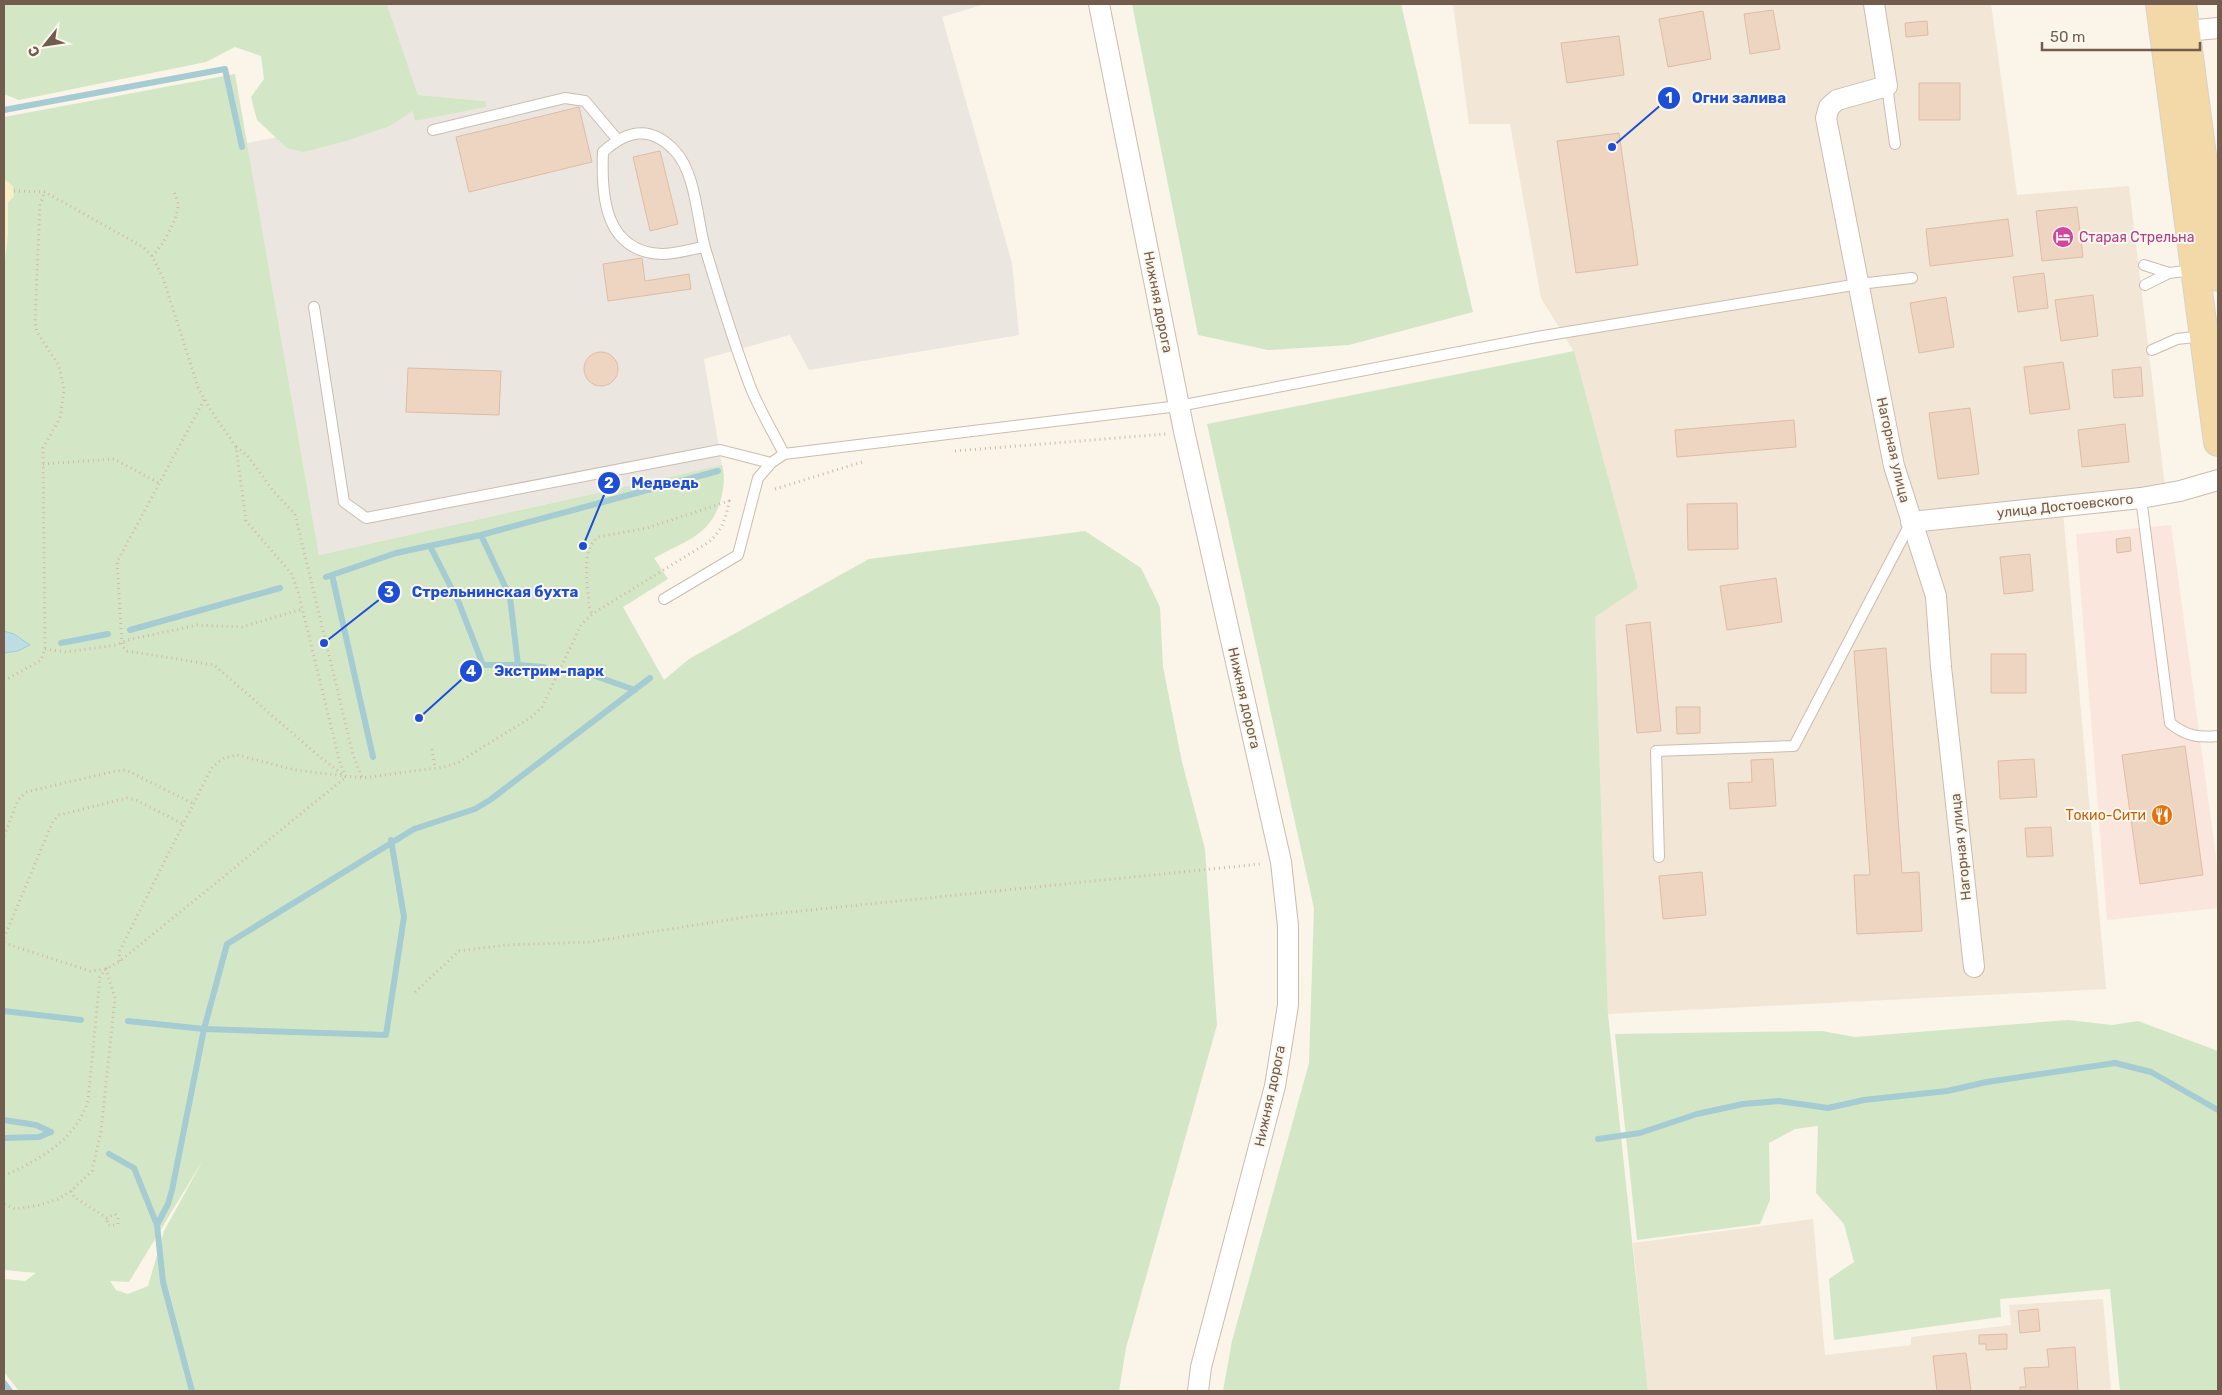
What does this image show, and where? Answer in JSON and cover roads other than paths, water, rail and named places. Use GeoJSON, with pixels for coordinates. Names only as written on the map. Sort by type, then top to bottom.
{"type":"FeatureCollection","features":[{"type":"Feature","properties":{"kind":"main road"},"geometry":{"type":"LineString","coordinates":[[2160,4],[2194,273],[2218,442]]}},
{"type":"Feature","properties":{"kind":"main road"},"geometry":{"type":"LineString","coordinates":[[2182,4],[2186,31],[2194,273]]}},
{"type":"Feature","properties":{"kind":"street","name":"Нижняя дорога"},"geometry":{"type":"LineString","coordinates":[[1099,4],[1179,406],[1281,862],[1288,926],[1288,1005],[1275,1086],[1201,1367],[1198,1391]]}},
{"type":"Feature","properties":{"kind":"street"},"geometry":{"type":"LineString","coordinates":[[1874,4],[1887,86]]}},
{"type":"Feature","properties":{"kind":"street"},"geometry":{"type":"LineString","coordinates":[[2186,31],[2218,28]]}},
{"type":"Feature","properties":{"kind":"street","name":"Нагорная улица"},"geometry":{"type":"LineString","coordinates":[[1887,86],[1837,100],[1829,107],[1826,118],[1894,466],[1936,596],[1941,667],[1974,967]]}},
{"type":"Feature","properties":{"kind":"street","name":"улица Достоевского"},"geometry":{"type":"LineString","coordinates":[[1911,522],[2141,498],[2180,491],[2218,480]]}},
{"type":"Feature","properties":{"kind":"lane"},"geometry":{"type":"LineString","coordinates":[[1887,86],[1895,144]]}},
{"type":"Feature","properties":{"kind":"lane"},"geometry":{"type":"LineString","coordinates":[[433,130],[565,98],[585,101],[617,139]]}},
{"type":"Feature","properties":{"kind":"lane"},"geometry":{"type":"LineString","coordinates":[[704,246],[663,254],[627,244],[613,228],[602,182],[602,152],[617,139],[643,133],[661,138],[677,153],[692,184],[704,246],[751,388],[784,454]]}},
{"type":"Feature","properties":{"kind":"lane"},"geometry":{"type":"LineString","coordinates":[[2144,266],[2194,273]]}},
{"type":"Feature","properties":{"kind":"lane"},"geometry":{"type":"LineString","coordinates":[[2145,285],[2194,273]]}},
{"type":"Feature","properties":{"kind":"lane"},"geometry":{"type":"LineString","coordinates":[[664,600],[738,555],[758,478],[771,463],[784,454],[1179,406],[1538,337],[1859,284],[1912,278]]}},
{"type":"Feature","properties":{"kind":"lane"},"geometry":{"type":"LineString","coordinates":[[314,307],[344,502],[366,518],[720,450],[771,463]]}},
{"type":"Feature","properties":{"kind":"lane"},"geometry":{"type":"LineString","coordinates":[[2152,350],[2177,339],[2204,336]]}},
{"type":"Feature","properties":{"kind":"lane"},"geometry":{"type":"LineString","coordinates":[[2141,498],[2170,723],[2184,734],[2200,738],[2218,736]]}},
{"type":"Feature","properties":{"kind":"lane"},"geometry":{"type":"LineString","coordinates":[[1659,857],[1656,751],[1794,746],[1911,522]]}},
{"type":"Feature","properties":{"kind":"water"},"geometry":{"type":"Polygon","coordinates":[[[4,631],[14,634],[30,645],[18,651],[4,653],[4,631]]]}},
{"type":"Feature","properties":{"kind":"waterway"},"geometry":{"type":"LineString","coordinates":[[4,110],[225,69],[242,147]]}},
{"type":"Feature","properties":{"kind":"waterway"},"geometry":{"type":"LineString","coordinates":[[326,577],[396,553],[481,535],[718,471]]}},
{"type":"Feature","properties":{"kind":"waterway"},"geometry":{"type":"LineString","coordinates":[[481,535],[510,597],[518,665]]}},
{"type":"Feature","properties":{"kind":"waterway"},"geometry":{"type":"LineString","coordinates":[[430,546],[459,603],[483,665],[544,667]]}},
{"type":"Feature","properties":{"kind":"waterway"},"geometry":{"type":"LineString","coordinates":[[332,575],[373,757]]}},
{"type":"Feature","properties":{"kind":"waterway"},"geometry":{"type":"LineString","coordinates":[[130,630],[280,588]]}},
{"type":"Feature","properties":{"kind":"waterway"},"geometry":{"type":"LineString","coordinates":[[61,643],[108,634]]}},
{"type":"Feature","properties":{"kind":"waterway"},"geometry":{"type":"LineString","coordinates":[[581,671],[635,690]]}},
{"type":"Feature","properties":{"kind":"waterway"},"geometry":{"type":"LineString","coordinates":[[157,1225],[168,1204],[172,1190],[204,1029],[227,944],[414,829],[475,809],[490,800],[650,678]]}},
{"type":"Feature","properties":{"kind":"waterway"},"geometry":{"type":"LineString","coordinates":[[128,1021],[204,1029],[386,1035],[404,917],[391,840]]}},
{"type":"Feature","properties":{"kind":"waterway"},"geometry":{"type":"LineString","coordinates":[[4,1011],[81,1020]]}},
{"type":"Feature","properties":{"kind":"waterway"},"geometry":{"type":"LineString","coordinates":[[1598,1139],[1640,1133],[1697,1114],[1743,1104],[1779,1101],[1828,1108],[1864,1100],[1947,1091],[1987,1082],[2115,1063],[2151,1072],[2218,1110]]}},
{"type":"Feature","properties":{"kind":"waterway"},"geometry":{"type":"LineString","coordinates":[[4,1120],[36,1125],[51,1132]]}},
{"type":"Feature","properties":{"kind":"waterway"},"geometry":{"type":"LineString","coordinates":[[4,1138],[39,1137],[51,1132]]}},
{"type":"Feature","properties":{"kind":"waterway"},"geometry":{"type":"LineString","coordinates":[[109,1154],[134,1168],[157,1225],[163,1282],[192,1391]]}},
{"type":"Feature","properties":{"kind":"waterway"},"geometry":{"type":"LineString","coordinates":[[4,1383],[10,1391]]}},
{"type":"Feature","properties":{"kind":"place","name":"Огни залива"},"geometry":{"type":"Point","coordinates":[1612,147]}},
{"type":"Feature","properties":{"kind":"place","name":"Старая Стрельна"},"geometry":{"type":"Point","coordinates":[2063,237]}},
{"type":"Feature","properties":{"kind":"place","name":"Медведь"},"geometry":{"type":"Point","coordinates":[583,546]}},
{"type":"Feature","properties":{"kind":"place","name":"Стрельнинская бухта"},"geometry":{"type":"Point","coordinates":[324,643]}},
{"type":"Feature","properties":{"kind":"place","name":"Экстрим-парк"},"geometry":{"type":"Point","coordinates":[419,718]}},
{"type":"Feature","properties":{"kind":"place","name":"Токио-Сити"},"geometry":{"type":"Point","coordinates":[2162,815]}}]}
